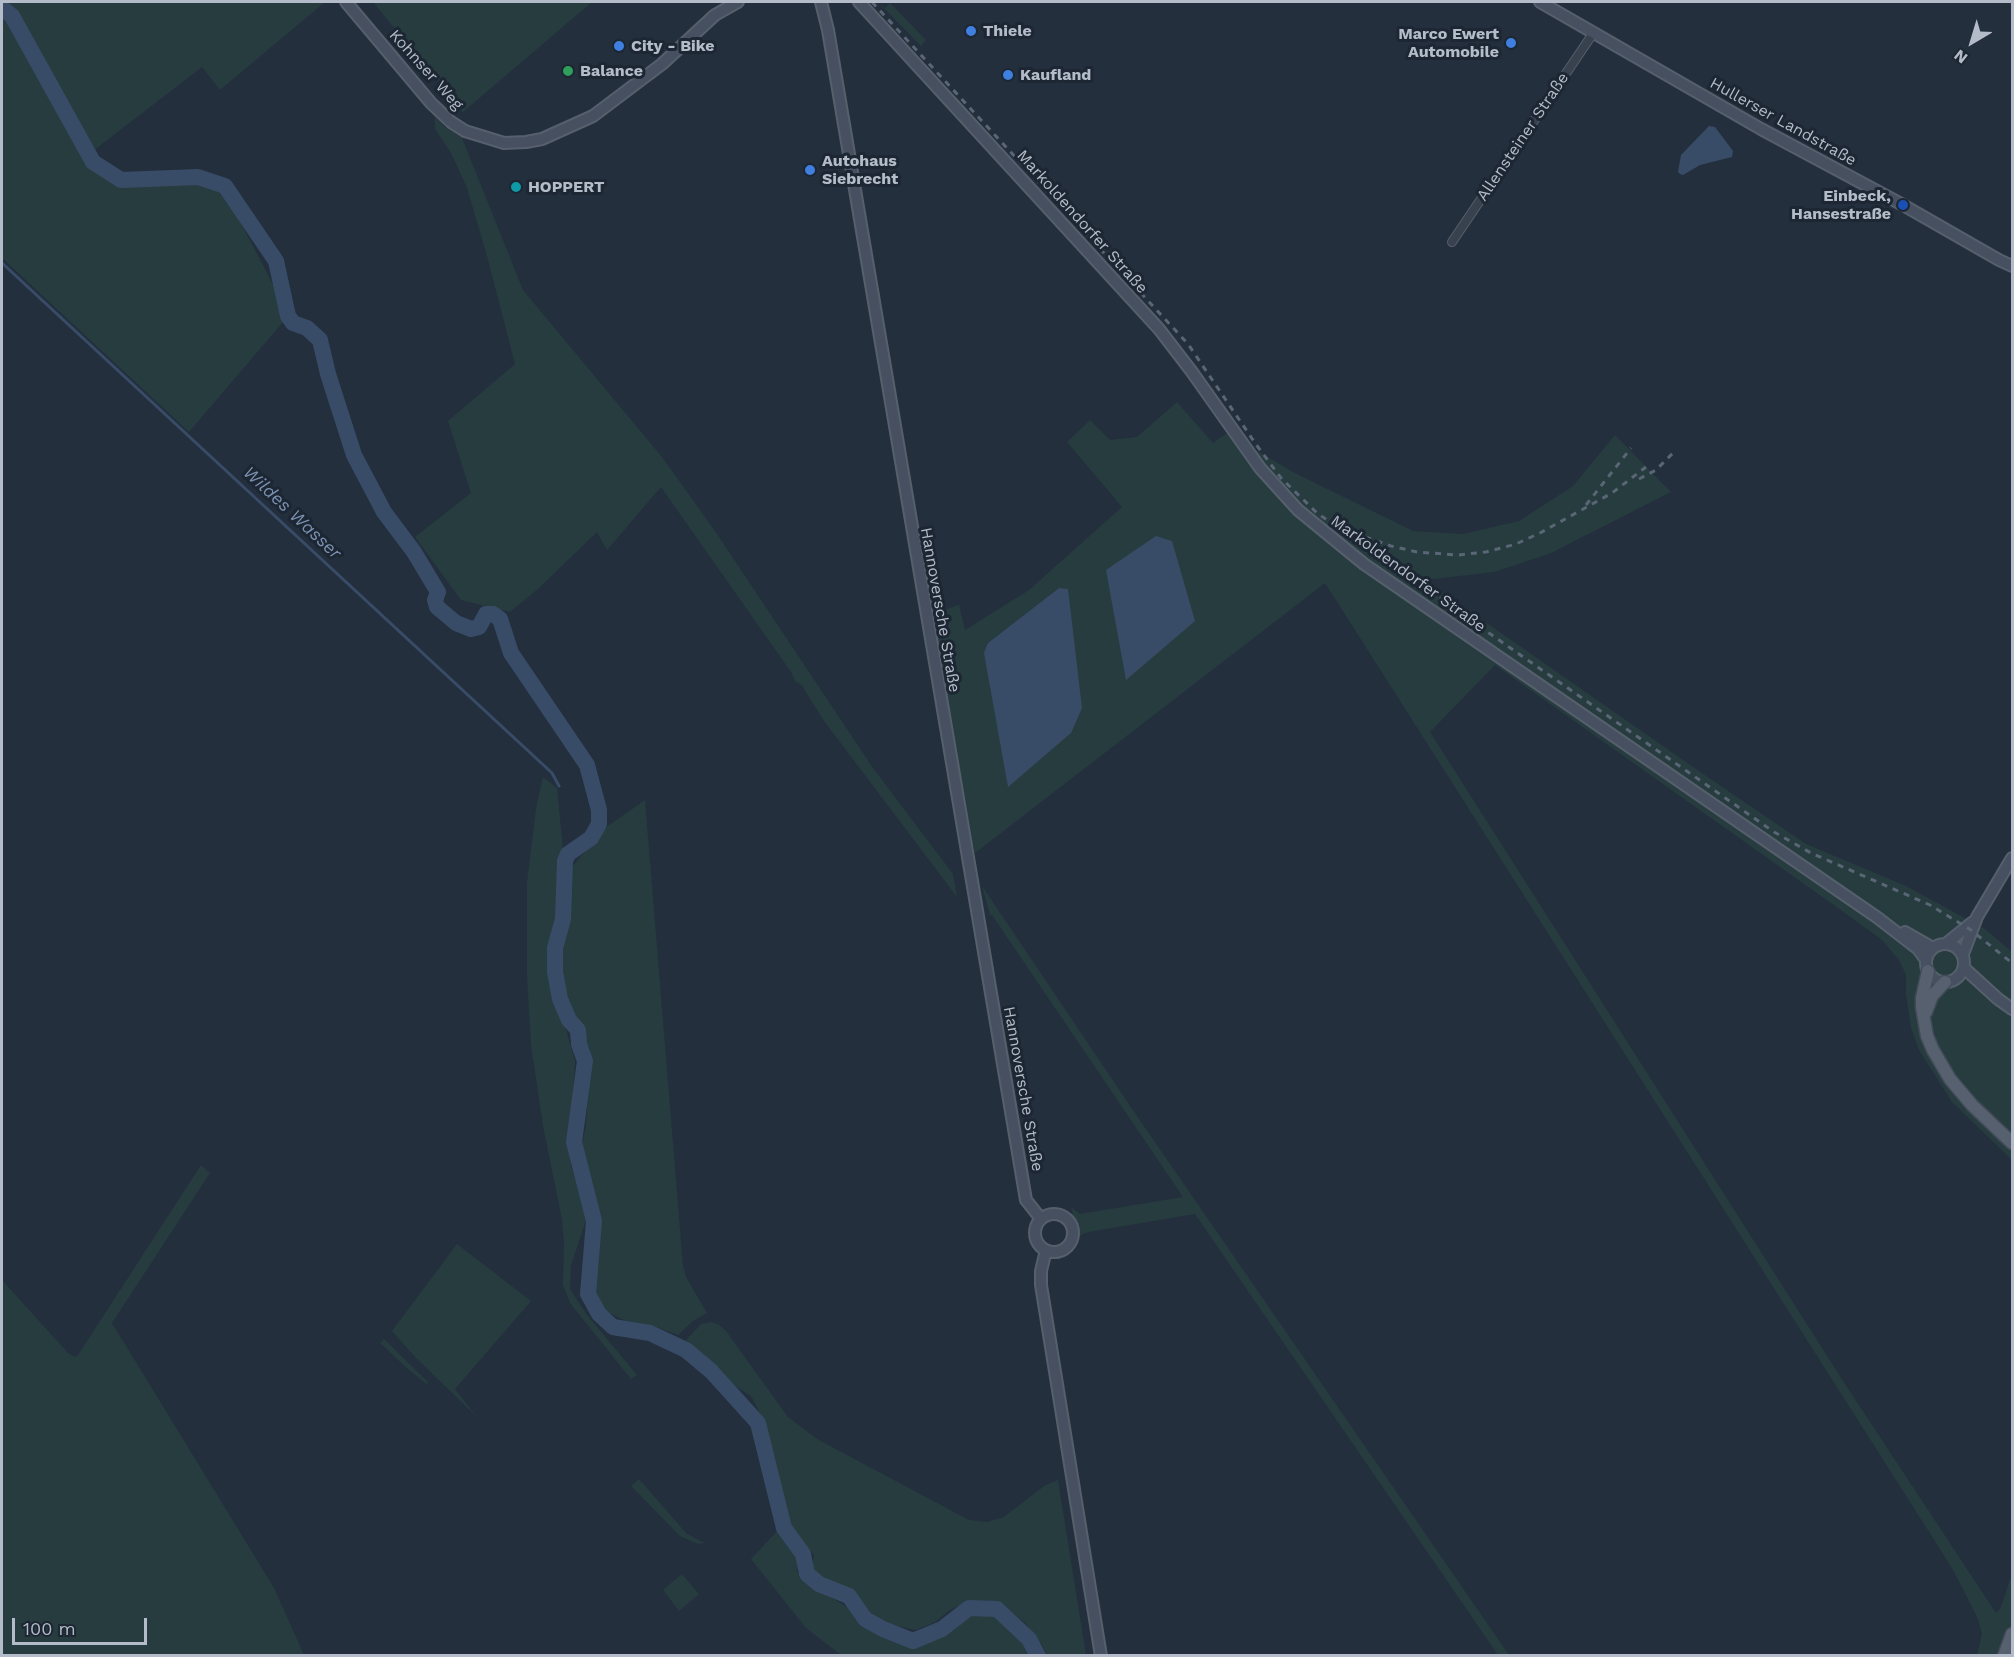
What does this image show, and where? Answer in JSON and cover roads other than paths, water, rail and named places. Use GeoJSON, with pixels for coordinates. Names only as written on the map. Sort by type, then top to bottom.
{"type":"FeatureCollection","features":[{"type":"Feature","properties":{"kind":"main road","name":"Kohnser Weg"},"geometry":{"type":"LineString","coordinates":[[346,2],[431,103],[451,122],[465,130],[504,143],[542,139],[592,116],[662,64],[715,15],[738,2]]}},
{"type":"Feature","properties":{"kind":"main road","name":"Hannoversche Straße"},"geometry":{"type":"LineString","coordinates":[[821,2],[830,42],[1026,1200],[1041,1219]]}},
{"type":"Feature","properties":{"kind":"main road","name":"Markoldendorfer Straße"},"geometry":{"type":"LineString","coordinates":[[860,2],[1159,329],[1260,468],[1298,510],[1364,564],[1878,918],[1918,949],[1927,966]]}},
{"type":"Feature","properties":{"kind":"main road","name":"Hullerser Landstraße"},"geometry":{"type":"LineString","coordinates":[[1540,2],[1761,129],[2013,266]]}},
{"type":"Feature","properties":{"kind":"main road"},"geometry":{"type":"LineString","coordinates":[[1998,999],[1964,968],[1963,954],[1977,918],[2013,858]]}},
{"type":"Feature","properties":{"kind":"main road","name":"Markoldendorfer Straße"},"geometry":{"type":"LineString","coordinates":[[1878,918],[1933,948]]}},
{"type":"Feature","properties":{"kind":"main road"},"geometry":{"type":"LineString","coordinates":[[1977,918],[1947,944],[1933,948],[1927,966],[1922,998],[1928,1036],[1933,1050],[1950,1079],[1978,1111],[2013,1143]]}},
{"type":"Feature","properties":{"kind":"main road"},"geometry":{"type":"LineString","coordinates":[[1947,944],[1959,949],[1963,954]]}},
{"type":"Feature","properties":{"kind":"main road"},"geometry":{"type":"LineString","coordinates":[[1927,966],[1938,980],[1969,984],[2013,1009]]}},
{"type":"Feature","properties":{"kind":"main road"},"geometry":{"type":"LineString","coordinates":[[1925,1016],[1932,996],[1964,968]]}},
{"type":"Feature","properties":{"kind":"main road"},"geometry":{"type":"LineString","coordinates":[[1050,1214],[1060,1215],[1068,1220],[1072,1229],[1071,1240],[1057,1251],[1046,1250],[1041,1247],[1036,1238],[1036,1227],[1041,1219],[1050,1214]]}},
{"type":"Feature","properties":{"kind":"main road"},"geometry":{"type":"LineString","coordinates":[[1046,1250],[1041,1271],[1041,1285],[1101,1656]]}},
{"type":"Feature","properties":{"kind":"main road"},"geometry":{"type":"LineString","coordinates":[[2004,1656],[2013,1634]]}},
{"type":"Feature","properties":{"kind":"street","name":"Allensteiner Straße"},"geometry":{"type":"LineString","coordinates":[[1452,242],[1594,32]]}},
{"type":"Feature","properties":{"kind":"water"},"geometry":{"type":"Polygon","coordinates":[[[1709,126],[1715,127],[1733,151],[1732,157],[1700,165],[1683,175],[1680,174],[1678,172],[1681,155],[1709,126]]]}},
{"type":"Feature","properties":{"kind":"water"},"geometry":{"type":"Polygon","coordinates":[[[1156,536],[1172,541],[1195,621],[1126,680],[1106,570],[1156,536]]]}},
{"type":"Feature","properties":{"kind":"water"},"geometry":{"type":"Polygon","coordinates":[[[1059,588],[1068,589],[1082,708],[1071,733],[1008,787],[984,653],[988,643],[1059,588]]]}},
{"type":"Feature","properties":{"kind":"waterway"},"geometry":{"type":"LineString","coordinates":[[2,8],[12,16],[93,162],[121,180],[198,177],[225,186],[276,261],[288,316],[293,323],[307,328],[320,340],[328,374],[354,455],[384,512],[414,552],[438,592],[435,600],[437,607],[456,623],[471,629],[479,627],[486,614],[493,614],[500,619],[511,653],[587,765],[599,810],[599,824],[591,838],[568,854],[565,861],[563,919],[555,948],[555,972],[560,999],[569,1020],[578,1030],[579,1044],[585,1061],[574,1142],[594,1221],[588,1294],[599,1314],[613,1327],[650,1333],[686,1350],[711,1371],[758,1423],[784,1528],[803,1554],[807,1574],[819,1584],[849,1596],[865,1619],[913,1641],[942,1629],[969,1608],[997,1609],[1029,1639],[1038,1656]]}},
{"type":"Feature","properties":{"kind":"waterway","name":"Wildes Wasser"},"geometry":{"type":"LineString","coordinates":[[2,263],[552,773],[559,786]]}},
{"type":"Feature","properties":{"kind":"railway"},"geometry":{"type":"LineString","coordinates":[[872,2],[1188,344],[1281,478],[1317,513],[1774,832],[1811,853],[1930,905],[1971,930],[2012,963]]}},
{"type":"Feature","properties":{"kind":"railway"},"geometry":{"type":"LineString","coordinates":[[1586,505],[1631,448]]}},
{"type":"Feature","properties":{"kind":"railway"},"geometry":{"type":"LineString","coordinates":[[1639,479],[1656,470],[1674,452]]}},
{"type":"Feature","properties":{"kind":"railway"},"geometry":{"type":"LineString","coordinates":[[1354,533],[1417,552],[1458,555],[1486,552],[1516,544],[1540,533],[1612,493],[1646,467]]}},
{"type":"Feature","properties":{"kind":"place","name":"Thiele"},"geometry":{"type":"Point","coordinates":[971,31]}},
{"type":"Feature","properties":{"kind":"place","name":"Marco Ewert Automobile"},"geometry":{"type":"Point","coordinates":[1511,43]}},
{"type":"Feature","properties":{"kind":"place","name":"City - Bike"},"geometry":{"type":"Point","coordinates":[619,46]}},
{"type":"Feature","properties":{"kind":"place","name":"Balance"},"geometry":{"type":"Point","coordinates":[568,71]}},
{"type":"Feature","properties":{"kind":"place","name":"Kaufland"},"geometry":{"type":"Point","coordinates":[1008,75]}},
{"type":"Feature","properties":{"kind":"place","name":"Autohaus Siebrecht"},"geometry":{"type":"Point","coordinates":[810,170]}},
{"type":"Feature","properties":{"kind":"place","name":"HOPPERT"},"geometry":{"type":"Point","coordinates":[516,187]}},
{"type":"Feature","properties":{"kind":"place","name":"Einbeck, Hansestraße"},"geometry":{"type":"Point","coordinates":[1903,205]}}]}
